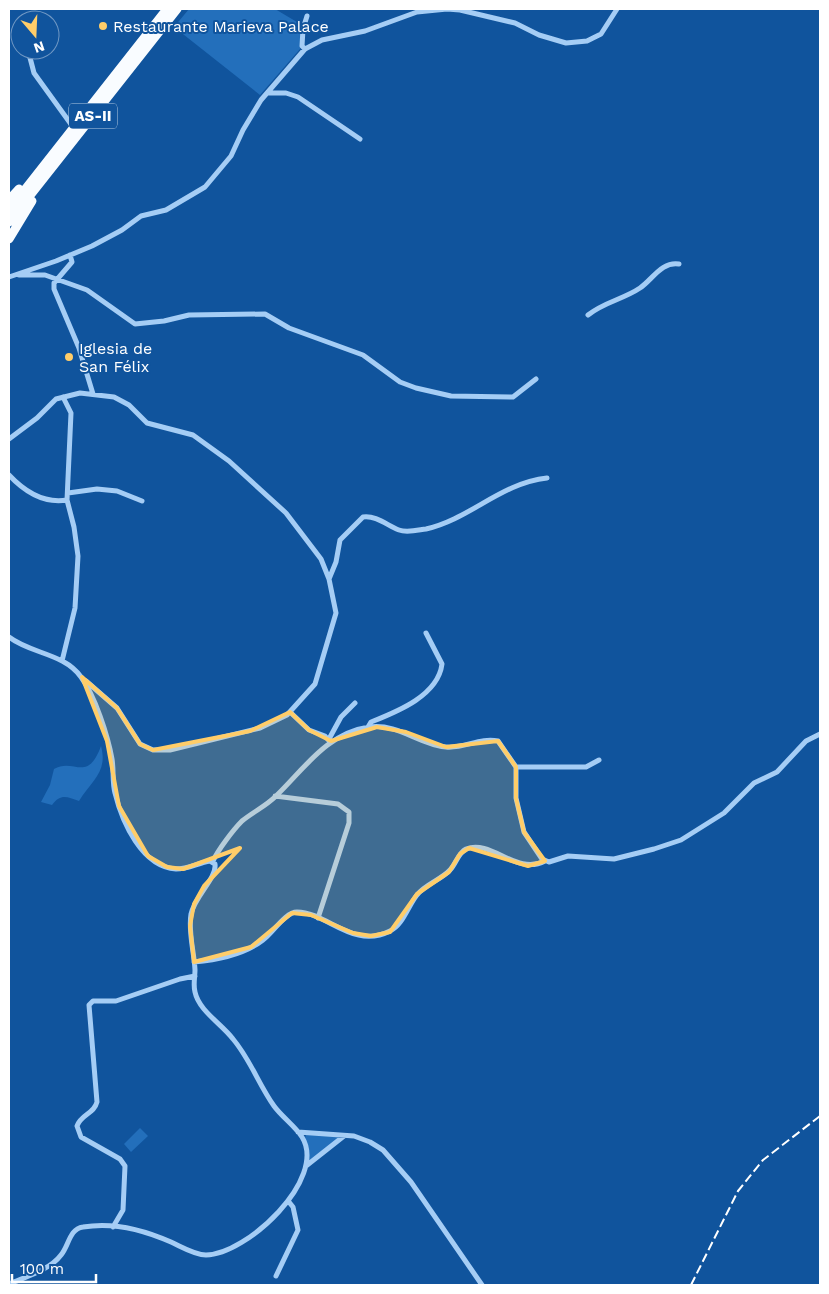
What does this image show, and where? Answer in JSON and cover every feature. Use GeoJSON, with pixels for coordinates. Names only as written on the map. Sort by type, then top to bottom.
{"type":"FeatureCollection","features":[{"type":"Feature","properties":{"kind":"highway","name":"AS-II"},"geometry":{"type":"LineString","coordinates":[[9,222],[74,130],[167,9]]}},
{"type":"Feature","properties":{"kind":"highway","name":"AS-II"},"geometry":{"type":"LineString","coordinates":[[9,210],[177,9]]}},
{"type":"Feature","properties":{"kind":"highway"},"geometry":{"type":"LineString","coordinates":[[9,200],[74,130]]}},
{"type":"Feature","properties":{"kind":"highway"},"geometry":{"type":"LineString","coordinates":[[9,239],[74,130]]}},
{"type":"Feature","properties":{"kind":"street"},"geometry":{"type":"LineString","coordinates":[[10,276],[70,255],[108,238],[141,216],[180,203],[205,187],[230,156],[252,112],[305,49],[322,40],[366,31],[417,12],[460,9],[515,23],[539,35],[566,43],[587,41],[601,34],[617,9]]}},
{"type":"Feature","properties":{"kind":"street"},"geometry":{"type":"LineString","coordinates":[[305,49],[302,46],[303,29],[307,16]]}},
{"type":"Feature","properties":{"kind":"street"},"geometry":{"type":"LineString","coordinates":[[31,60],[34,73],[74,130]]}},
{"type":"Feature","properties":{"kind":"street"},"geometry":{"type":"LineString","coordinates":[[269,92],[286,93],[298,97],[360,139]]}},
{"type":"Feature","properties":{"kind":"street"},"geometry":{"type":"LineString","coordinates":[[70,255],[72,262],[54,286],[57,300],[79,348],[93,394]]}},
{"type":"Feature","properties":{"kind":"street"},"geometry":{"type":"LineString","coordinates":[[588,315],[604,303],[640,288],[663,268],[674,263],[679,264]]}},
{"type":"Feature","properties":{"kind":"street"},"geometry":{"type":"LineString","coordinates":[[10,276],[36,274],[58,279],[86,290],[136,324],[164,321],[190,315],[234,314],[271,316],[289,328],[353,350],[400,382],[434,393],[473,398],[513,397],[536,379]]}},
{"type":"Feature","properties":{"kind":"street"},"geometry":{"type":"LineString","coordinates":[[9,439],[37,418],[52,401],[63,396],[93,394],[122,401],[147,423],[193,435],[229,461],[286,513],[321,559],[329,579],[336,613],[314,684],[283,718],[250,730],[170,750],[152,750],[140,744],[117,708],[62,660],[9,637]]}},
{"type":"Feature","properties":{"kind":"street"},"geometry":{"type":"LineString","coordinates":[[62,660],[75,608],[78,556],[74,527],[66,500],[68,493],[71,413],[63,396]]}},
{"type":"Feature","properties":{"kind":"street"},"geometry":{"type":"LineString","coordinates":[[9,475],[26,492],[51,501],[66,500]]}},
{"type":"Feature","properties":{"kind":"street"},"geometry":{"type":"LineString","coordinates":[[329,579],[332,578],[340,540],[363,517],[370,517],[400,531],[425,529],[445,523],[513,486],[547,478]]}},
{"type":"Feature","properties":{"kind":"street"},"geometry":{"type":"LineString","coordinates":[[68,493],[97,489],[117,491],[142,501]]}},
{"type":"Feature","properties":{"kind":"street"},"geometry":{"type":"LineString","coordinates":[[368,727],[371,722],[411,704],[430,688],[442,664],[426,633]]}},
{"type":"Feature","properties":{"kind":"street"},"geometry":{"type":"LineString","coordinates":[[82,677],[106,736],[119,806],[135,840],[148,856],[167,867],[184,869],[207,861],[213,861]]}},
{"type":"Feature","properties":{"kind":"street"},"geometry":{"type":"LineString","coordinates":[[213,861],[243,821],[276,796],[290,779],[330,741],[341,717],[355,703]]}},
{"type":"Feature","properties":{"kind":"street"},"geometry":{"type":"LineString","coordinates":[[290,712],[309,730],[330,741],[368,727],[397,730],[446,747],[466,746],[485,739],[498,741],[516,767],[516,798],[519,817],[528,839],[546,861]]}},
{"type":"Feature","properties":{"kind":"street"},"geometry":{"type":"LineString","coordinates":[[194,962],[251,947],[274,932],[285,917],[298,912],[318,918],[333,927],[353,933],[371,936],[385,934],[397,926],[417,894],[449,872],[460,854],[466,849],[481,849],[528,866],[568,856],[614,859],[661,848],[681,840],[724,813],[754,783],[777,772],[812,736],[820,734]]}},
{"type":"Feature","properties":{"kind":"street"},"geometry":{"type":"LineString","coordinates":[[516,767],[586,767],[599,760]]}},
{"type":"Feature","properties":{"kind":"street"},"geometry":{"type":"LineString","coordinates":[[276,796],[338,804],[349,812],[349,823],[318,918]]}},
{"type":"Feature","properties":{"kind":"street"},"geometry":{"type":"LineString","coordinates":[[213,861],[216,868],[214,874],[199,893],[191,913],[190,932],[195,992],[198,1001],[234,1039],[276,1108],[298,1132],[305,1143],[306,1166]]}},
{"type":"Feature","properties":{"kind":"street"},"geometry":{"type":"LineString","coordinates":[[113,1227],[123,1210],[125,1166],[120,1158],[84,1139],[78,1131],[78,1122],[93,1110],[97,1102],[89,1005],[95,1001],[116,1001],[180,979],[195,976]]}},
{"type":"Feature","properties":{"kind":"street"},"geometry":{"type":"LineString","coordinates":[[298,1132],[354,1136],[376,1145],[399,1166],[482,1285]]}},
{"type":"Feature","properties":{"kind":"street"},"geometry":{"type":"LineString","coordinates":[[9,1284],[54,1262],[61,1256],[75,1230],[82,1227],[113,1227],[136,1230],[208,1255],[242,1241],[265,1226],[289,1202],[306,1166],[344,1136]]}},
{"type":"Feature","properties":{"kind":"street"},"geometry":{"type":"LineString","coordinates":[[276,1276],[298,1230],[293,1207],[289,1202]]}},
{"type":"Feature","properties":{"kind":"highlighted area"},"geometry":{"type":"Polygon","coordinates":[[[82,677],[117,708],[140,744],[153,750],[250,731],[290,712],[309,730],[331,741],[377,727],[406,732],[446,747],[498,741],[516,767],[516,798],[524,832],[545,861],[528,866],[469,848],[460,854],[449,872],[417,894],[390,932],[371,936],[353,933],[311,915],[292,913],[251,947],[194,962],[190,926],[194,904],[204,886],[240,848],[183,869],[167,867],[148,856],[119,806],[107,741],[82,677]]]}},
{"type":"Feature","properties":{"kind":"shaded area"},"geometry":{"type":"Polygon","coordinates":[[[189,9],[275,9],[302,25],[300,49],[260,95],[174,27],[189,9]]]}},
{"type":"Feature","properties":{"kind":"shaded area"},"geometry":{"type":"Polygon","coordinates":[[[101,746],[103,755],[101,769],[79,801],[61,797],[52,805],[41,802],[50,785],[54,769],[61,766],[85,767],[91,764],[101,746]]]}},
{"type":"Feature","properties":{"kind":"shaded area"},"geometry":{"type":"Polygon","coordinates":[[[140,1128],[148,1136],[131,1152],[124,1144],[140,1128]]]}},
{"type":"Feature","properties":{"kind":"shaded area"},"geometry":{"type":"Polygon","coordinates":[[[306,1135],[338,1135],[340,1139],[310,1161],[306,1155],[306,1135]]]}},
{"type":"Feature","properties":{"kind":"railway"},"geometry":{"type":"LineString","coordinates":[[691,1285],[738,1191],[763,1160],[820,1116]]}},
{"type":"Feature","properties":{"kind":"place","name":"Restaurante Marieva Palace"},"geometry":{"type":"Point","coordinates":[103,26]}},
{"type":"Feature","properties":{"kind":"place","name":"Iglesia de San Félix"},"geometry":{"type":"Point","coordinates":[69,357]}}]}
